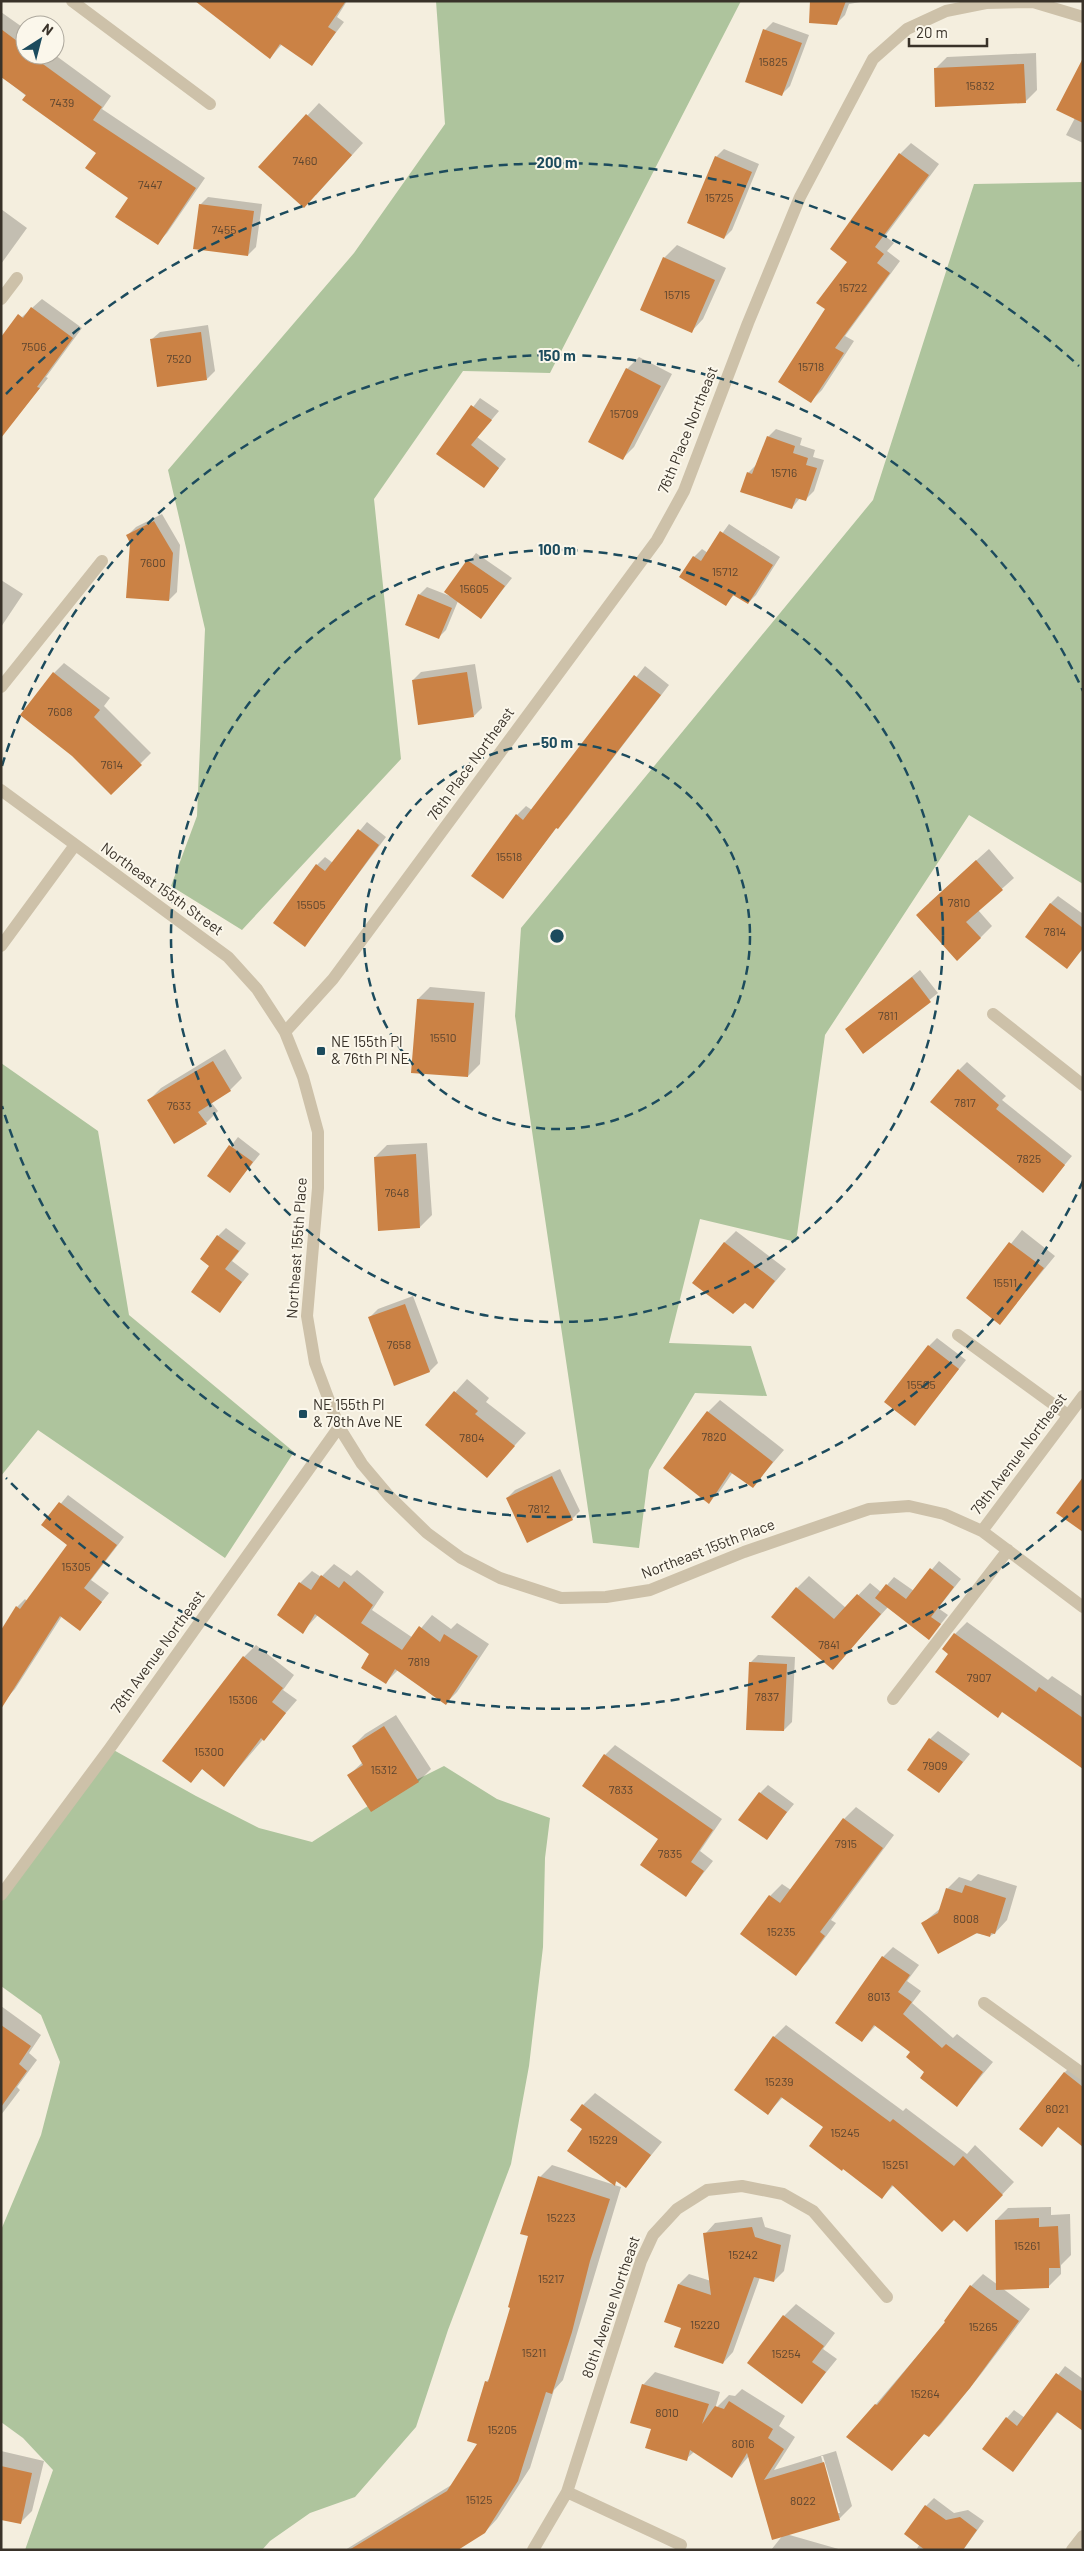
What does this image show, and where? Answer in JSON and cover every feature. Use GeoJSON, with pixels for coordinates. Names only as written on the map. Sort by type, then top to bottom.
{"type":"FeatureCollection","features":[{"type":"Feature","properties":{"kind":"street"},"geometry":{"type":"LineString","coordinates":[[72,1],[210,104]]}},
{"type":"Feature","properties":{"kind":"street","name":"76th Place Northeast"},"geometry":{"type":"LineString","coordinates":[[285,1032],[333,979],[657,540],[684,491],[748,323],[800,197],[873,59],[907,30],[946,12],[986,3],[1033,2],[1065,6],[1083,17]]}},
{"type":"Feature","properties":{"kind":"street"},"geometry":{"type":"LineString","coordinates":[[1,299],[17,278]]}},
{"type":"Feature","properties":{"kind":"street"},"geometry":{"type":"LineString","coordinates":[[1,687],[102,561]]}},
{"type":"Feature","properties":{"kind":"street","name":"Northeast 155th Street"},"geometry":{"type":"LineString","coordinates":[[1,790],[228,957],[257,989],[285,1032]]}},
{"type":"Feature","properties":{"kind":"street"},"geometry":{"type":"LineString","coordinates":[[1,946],[75,845]]}},
{"type":"Feature","properties":{"kind":"street"},"geometry":{"type":"LineString","coordinates":[[993,1014],[1083,1086]]}},
{"type":"Feature","properties":{"kind":"street","name":"Northeast 155th Place"},"geometry":{"type":"LineString","coordinates":[[285,1032],[302,1078],[318,1132],[318,1188],[307,1316],[315,1363],[339,1427],[368,1470],[389,1496],[427,1533],[460,1558],[500,1578],[561,1598],[606,1597],[650,1590],[744,1552],[869,1509],[909,1506],[944,1514],[982,1531]]}},
{"type":"Feature","properties":{"kind":"street"},"geometry":{"type":"LineString","coordinates":[[958,1335],[1068,1415]]}},
{"type":"Feature","properties":{"kind":"street","name":"79th Avenue Northeast"},"geometry":{"type":"LineString","coordinates":[[982,1531],[1083,1396]]}},
{"type":"Feature","properties":{"kind":"street","name":"78th Avenue Northeast"},"geometry":{"type":"LineString","coordinates":[[1,1895],[110,1748],[339,1427]]}},
{"type":"Feature","properties":{"kind":"street"},"geometry":{"type":"LineString","coordinates":[[982,1531],[1083,1607]]}},
{"type":"Feature","properties":{"kind":"street"},"geometry":{"type":"LineString","coordinates":[[893,1699],[1008,1550]]}},
{"type":"Feature","properties":{"kind":"street"},"geometry":{"type":"LineString","coordinates":[[984,2003],[1083,2074]]}},
{"type":"Feature","properties":{"kind":"street","name":"80th Avenue Northeast"},"geometry":{"type":"LineString","coordinates":[[533,2550],[567,2492],[641,2261],[653,2235],[677,2209],[706,2190],[742,2186],[783,2194],[813,2211],[887,2297]]}},
{"type":"Feature","properties":{"kind":"street"},"geometry":{"type":"LineString","coordinates":[[567,2492],[681,2545]]}},
{"type":"Feature","properties":{"kind":"street"},"geometry":{"type":"LineString","coordinates":[[1072,2550],[1083,2536]]}},
{"type":"Feature","properties":{"kind":"green space"},"geometry":{"type":"Polygon","coordinates":[[[436,1],[741,1],[550,373],[463,371],[374,499],[401,759],[242,930],[171,886],[197,816],[205,629],[168,470],[354,253],[445,124],[436,1]]]}},
{"type":"Feature","properties":{"kind":"green space"},"geometry":{"type":"Polygon","coordinates":[[[1083,182],[1083,884],[969,815],[825,1035],[796,1242],[700,1219],[669,1343],[751,1346],[767,1396],[695,1393],[649,1470],[639,1548],[593,1543],[515,1016],[521,928],[873,500],[974,184],[1083,182]]]}},
{"type":"Feature","properties":{"kind":"green space"},"geometry":{"type":"Polygon","coordinates":[[[1,1063],[98,1131],[129,1315],[294,1452],[225,1558],[38,1430],[1,1476],[1,1063]]]}},
{"type":"Feature","properties":{"kind":"green space"},"geometry":{"type":"Polygon","coordinates":[[[110,1748],[196,1796],[259,1828],[312,1842],[382,1797],[444,1766],[497,1799],[550,1818],[545,1858],[543,1947],[529,2066],[511,2164],[448,2330],[416,2427],[355,2497],[310,2513],[270,2541],[262,2550],[25,2550],[53,2470],[23,2438],[1,2422],[1,2230],[41,2135],[60,2062],[41,2015],[1,1986],[1,1895],[110,1748]]]}},
{"type":"Feature","properties":{"kind":"building"},"geometry":{"type":"Polygon","coordinates":[[[195,1],[346,1],[328,27],[336,32],[312,66],[280,44],[270,59],[195,1]]]}},
{"type":"Feature","properties":{"kind":"building"},"geometry":{"type":"Polygon","coordinates":[[[810,1],[846,1],[837,25],[809,23],[810,1]]]}},
{"type":"Feature","properties":{"kind":"building"},"geometry":{"type":"Polygon","coordinates":[[[1,29],[15,40],[15,65],[44,65],[102,107],[93,120],[196,188],[158,245],[115,217],[128,198],[85,168],[96,153],[22,100],[26,95],[1,77],[1,29]]]}},
{"type":"Feature","properties":{"kind":"building"},"geometry":{"type":"Polygon","coordinates":[[[763,29],[802,43],[782,96],[745,82],[763,29]]]}},
{"type":"Feature","properties":{"kind":"building"},"geometry":{"type":"Polygon","coordinates":[[[1083,58],[1083,123],[1056,110],[1083,58]]]}},
{"type":"Feature","properties":{"kind":"building"},"geometry":{"type":"Polygon","coordinates":[[[1024,64],[1026,103],[935,107],[934,68],[1024,64]]]}},
{"type":"Feature","properties":{"kind":"building"},"geometry":{"type":"Polygon","coordinates":[[[306,114],[352,155],[304,208],[258,167],[306,114]]]}},
{"type":"Feature","properties":{"kind":"building"},"geometry":{"type":"Polygon","coordinates":[[[899,153],[929,175],[875,247],[884,254],[877,263],[890,273],[835,348],[844,353],[811,403],[778,382],[825,309],[816,303],[847,262],[830,249],[899,153]]]}},
{"type":"Feature","properties":{"kind":"building"},"geometry":{"type":"Polygon","coordinates":[[[715,156],[752,172],[724,239],[687,223],[715,156]]]}},
{"type":"Feature","properties":{"kind":"building"},"geometry":{"type":"Polygon","coordinates":[[[199,204],[254,211],[248,256],[193,249],[199,204]]]}},
{"type":"Feature","properties":{"kind":"building"},"geometry":{"type":"Polygon","coordinates":[[[663,257],[715,280],[692,333],[640,310],[663,257]]]}},
{"type":"Feature","properties":{"kind":"building"},"geometry":{"type":"Polygon","coordinates":[[[31,307],[73,338],[37,387],[40,388],[1,438],[1,337],[18,314],[23,318],[31,307]]]}},
{"type":"Feature","properties":{"kind":"building"},"geometry":{"type":"Polygon","coordinates":[[[201,332],[207,380],[157,387],[150,339],[201,332]]]}},
{"type":"Feature","properties":{"kind":"building"},"geometry":{"type":"Polygon","coordinates":[[[626,368],[661,386],[623,460],[588,442],[626,368]]]}},
{"type":"Feature","properties":{"kind":"building"},"geometry":{"type":"Polygon","coordinates":[[[471,405],[492,420],[471,445],[499,468],[484,488],[436,454],[471,405]]]}},
{"type":"Feature","properties":{"kind":"building"},"geometry":{"type":"Polygon","coordinates":[[[767,436],[795,446],[793,453],[808,458],[806,465],[817,468],[806,501],[796,498],[792,509],[740,492],[747,472],[752,474],[767,436]]]}},
{"type":"Feature","properties":{"kind":"building"},"geometry":{"type":"Polygon","coordinates":[[[154,521],[173,553],[169,601],[126,598],[130,543],[126,535],[154,521]]]}},
{"type":"Feature","properties":{"kind":"building"},"geometry":{"type":"Polygon","coordinates":[[[720,531],[773,565],[748,604],[733,595],[726,606],[679,577],[693,556],[701,561],[720,531]]]}},
{"type":"Feature","properties":{"kind":"building"},"geometry":{"type":"Polygon","coordinates":[[[467,560],[505,586],[481,619],[444,592],[467,560]]]}},
{"type":"Feature","properties":{"kind":"building"},"geometry":{"type":"Polygon","coordinates":[[[418,594],[452,608],[439,639],[405,625],[418,594]]]}},
{"type":"Feature","properties":{"kind":"building"},"geometry":{"type":"Polygon","coordinates":[[[53,672],[100,710],[94,717],[142,765],[111,795],[72,756],[20,715],[53,672]]]}},
{"type":"Feature","properties":{"kind":"building"},"geometry":{"type":"Polygon","coordinates":[[[467,672],[474,717],[418,725],[412,680],[467,672]]]}},
{"type":"Feature","properties":{"kind":"building"},"geometry":{"type":"Polygon","coordinates":[[[634,675],[661,695],[558,829],[556,828],[503,899],[471,876],[516,814],[523,820],[634,675]]]}},
{"type":"Feature","properties":{"kind":"building"},"geometry":{"type":"Polygon","coordinates":[[[358,829],[379,845],[305,947],[273,923],[316,864],[325,871],[358,829]]]}},
{"type":"Feature","properties":{"kind":"building"},"geometry":{"type":"Polygon","coordinates":[[[976,860],[1003,890],[966,922],[981,938],[957,961],[916,915],[976,860]]]}},
{"type":"Feature","properties":{"kind":"building"},"geometry":{"type":"Polygon","coordinates":[[[1050,903],[1083,928],[1083,948],[1067,969],[1025,937],[1050,903]]]}},
{"type":"Feature","properties":{"kind":"building"},"geometry":{"type":"Polygon","coordinates":[[[912,977],[931,1002],[863,1054],[845,1029],[912,977]]]}},
{"type":"Feature","properties":{"kind":"building"},"geometry":{"type":"Polygon","coordinates":[[[417,999],[474,1003],[468,1077],[411,1073],[417,999]]]}},
{"type":"Feature","properties":{"kind":"building"},"geometry":{"type":"Polygon","coordinates":[[[213,1061],[231,1091],[198,1112],[207,1124],[174,1144],[147,1100],[213,1061]]]}},
{"type":"Feature","properties":{"kind":"building"},"geometry":{"type":"Polygon","coordinates":[[[958,1069],[999,1105],[996,1109],[1065,1165],[1043,1193],[930,1102],[958,1069]]]}},
{"type":"Feature","properties":{"kind":"building"},"geometry":{"type":"Polygon","coordinates":[[[229,1145],[253,1162],[230,1193],[207,1176],[229,1145]]]}},
{"type":"Feature","properties":{"kind":"building"},"geometry":{"type":"Polygon","coordinates":[[[416,1154],[420,1228],[378,1231],[374,1157],[416,1154]]]}},
{"type":"Feature","properties":{"kind":"building"},"geometry":{"type":"Polygon","coordinates":[[[217,1235],[239,1251],[225,1269],[242,1282],[220,1313],[191,1292],[209,1266],[200,1259],[217,1235]]]}},
{"type":"Feature","properties":{"kind":"building"},"geometry":{"type":"Polygon","coordinates":[[[724,1242],[775,1281],[753,1309],[745,1303],[733,1314],[692,1283],[724,1242]]]}},
{"type":"Feature","properties":{"kind":"building"},"geometry":{"type":"Polygon","coordinates":[[[1009,1242],[1044,1268],[1000,1325],[966,1298],[1009,1242]]]}},
{"type":"Feature","properties":{"kind":"building"},"geometry":{"type":"Polygon","coordinates":[[[405,1304],[430,1372],[394,1386],[368,1317],[405,1304]]]}},
{"type":"Feature","properties":{"kind":"building"},"geometry":{"type":"Polygon","coordinates":[[[928,1345],[959,1369],[915,1426],[884,1402],[928,1345]]]}},
{"type":"Feature","properties":{"kind":"building"},"geometry":{"type":"Polygon","coordinates":[[[454,1391],[478,1411],[475,1414],[515,1446],[487,1478],[425,1425],[454,1391]]]}},
{"type":"Feature","properties":{"kind":"building"},"geometry":{"type":"Polygon","coordinates":[[[707,1411],[773,1462],[753,1488],[730,1472],[709,1504],[663,1468],[707,1411]]]}},
{"type":"Feature","properties":{"kind":"building"},"geometry":{"type":"Polygon","coordinates":[[[552,1476],[573,1520],[527,1543],[506,1498],[552,1476]]]}},
{"type":"Feature","properties":{"kind":"building"},"geometry":{"type":"Polygon","coordinates":[[[1083,1477],[1083,1532],[1056,1513],[1083,1477]]]}},
{"type":"Feature","properties":{"kind":"building"},"geometry":{"type":"Polygon","coordinates":[[[59,1502],[117,1545],[84,1588],[102,1602],[80,1631],[60,1616],[1,1709],[1,1630],[16,1606],[20,1609],[67,1545],[41,1525],[59,1502]]]}},
{"type":"Feature","properties":{"kind":"building"},"geometry":{"type":"Polygon","coordinates":[[[930,1568],[954,1587],[931,1617],[941,1624],[929,1640],[875,1598],[886,1584],[906,1599],[930,1568]]]}},
{"type":"Feature","properties":{"kind":"building"},"geometry":{"type":"Polygon","coordinates":[[[321,1575],[339,1588],[344,1581],[373,1605],[361,1623],[402,1650],[419,1626],[440,1642],[444,1634],[478,1656],[446,1705],[395,1669],[386,1684],[361,1668],[369,1654],[315,1614],[303,1634],[277,1615],[299,1582],[311,1590],[321,1575]]]}},
{"type":"Feature","properties":{"kind":"building"},"geometry":{"type":"Polygon","coordinates":[[[796,1587],[834,1619],[857,1594],[881,1614],[833,1670],[771,1617],[796,1587]]]}},
{"type":"Feature","properties":{"kind":"building"},"geometry":{"type":"Polygon","coordinates":[[[954,1633],[1036,1692],[1039,1687],[1083,1718],[1083,1769],[1002,1712],[998,1718],[935,1672],[948,1654],[942,1649],[954,1633]]]}},
{"type":"Feature","properties":{"kind":"building"},"geometry":{"type":"Polygon","coordinates":[[[243,1656],[283,1688],[272,1702],[286,1713],[264,1741],[261,1738],[224,1787],[202,1769],[191,1783],[162,1761],[243,1656]]]}},
{"type":"Feature","properties":{"kind":"building"},"geometry":{"type":"Polygon","coordinates":[[[749,1662],[787,1664],[784,1731],[746,1730],[749,1662]]]}},
{"type":"Feature","properties":{"kind":"building"},"geometry":{"type":"Polygon","coordinates":[[[384,1726],[419,1782],[371,1812],[347,1775],[363,1765],[352,1746],[384,1726]]]}},
{"type":"Feature","properties":{"kind":"building"},"geometry":{"type":"Polygon","coordinates":[[[929,1738],[963,1762],[939,1793],[907,1770],[929,1738]]]}},
{"type":"Feature","properties":{"kind":"building"},"geometry":{"type":"Polygon","coordinates":[[[604,1754],[713,1830],[691,1862],[704,1871],[686,1897],[640,1865],[658,1839],[582,1786],[604,1754]]]}},
{"type":"Feature","properties":{"kind":"building"},"geometry":{"type":"Polygon","coordinates":[[[759,1792],[787,1812],[767,1840],[738,1820],[759,1792]]]}},
{"type":"Feature","properties":{"kind":"building"},"geometry":{"type":"Polygon","coordinates":[[[843,1818],[883,1848],[820,1932],[825,1936],[796,1976],[740,1934],[769,1895],[780,1903],[843,1818]]]}},
{"type":"Feature","properties":{"kind":"building"},"geometry":{"type":"Polygon","coordinates":[[[965,1885],[1006,1898],[995,1934],[991,1933],[990,1937],[977,1933],[938,1954],[921,1923],[938,1913],[946,1888],[962,1893],[965,1885]]]}},
{"type":"Feature","properties":{"kind":"building"},"geometry":{"type":"Polygon","coordinates":[[[882,1956],[910,1975],[898,1992],[912,2002],[903,2014],[942,2048],[946,2044],[983,2072],[957,2107],[920,2078],[924,2072],[906,2057],[910,2052],[874,2025],[862,2042],[835,2023],[882,1956]]]}},
{"type":"Feature","properties":{"kind":"building"},"geometry":{"type":"Polygon","coordinates":[[[1,2025],[31,2046],[19,2064],[27,2071],[1,2107],[1,2025]]]}},
{"type":"Feature","properties":{"kind":"building"},"geometry":{"type":"Polygon","coordinates":[[[773,2036],[890,2122],[893,2119],[954,2166],[963,2156],[1003,2195],[967,2232],[954,2220],[942,2232],[892,2185],[882,2199],[809,2146],[823,2127],[781,2097],[768,2115],[734,2090],[773,2036]]]}},
{"type":"Feature","properties":{"kind":"building"},"geometry":{"type":"Polygon","coordinates":[[[1064,2072],[1083,2087],[1083,2147],[1058,2127],[1042,2147],[1019,2129],[1064,2072]]]}},
{"type":"Feature","properties":{"kind":"building"},"geometry":{"type":"Polygon","coordinates":[[[582,2104],[651,2155],[626,2188],[616,2181],[615,2186],[567,2151],[582,2129],[570,2120],[582,2104]]]}},
{"type":"Feature","properties":{"kind":"building"},"geometry":{"type":"Polygon","coordinates":[[[538,2176],[610,2199],[552,2394],[546,2392],[518,2481],[485,2533],[458,2550],[349,2550],[447,2491],[477,2444],[467,2441],[485,2381],[488,2382],[510,2308],[508,2307],[528,2236],[520,2234],[538,2176]]]}},
{"type":"Feature","properties":{"kind":"building"},"geometry":{"type":"Polygon","coordinates":[[[1039,2218],[1039,2227],[1058,2226],[1060,2268],[1049,2268],[1049,2288],[996,2290],[995,2220],[1039,2218]]]}},
{"type":"Feature","properties":{"kind":"building"},"geometry":{"type":"Polygon","coordinates":[[[752,2227],[755,2237],[781,2245],[774,2282],[754,2277],[723,2364],[674,2347],[681,2328],[664,2322],[678,2284],[711,2295],[703,2233],[752,2227]]]}},
{"type":"Feature","properties":{"kind":"building"},"geometry":{"type":"Polygon","coordinates":[[[970,2285],[1019,2321],[970,2388],[929,2437],[924,2434],[892,2471],[846,2437],[875,2404],[877,2405],[945,2322],[970,2285]]]}},
{"type":"Feature","properties":{"kind":"building"},"geometry":{"type":"Polygon","coordinates":[[[783,2315],[824,2346],[812,2362],[826,2372],[802,2404],[747,2363],[783,2315]]]}},
{"type":"Feature","properties":{"kind":"building"},"geometry":{"type":"Polygon","coordinates":[[[1056,2373],[1083,2392],[1083,2431],[1057,2412],[1013,2472],[982,2449],[1006,2417],[1017,2426],[1056,2373]]]}},
{"type":"Feature","properties":{"kind":"building"},"geometry":{"type":"Polygon","coordinates":[[[642,2384],[709,2404],[702,2424],[715,2406],[724,2409],[729,2401],[773,2429],[768,2438],[784,2449],[764,2480],[824,2462],[840,2520],[772,2540],[747,2453],[732,2478],[690,2450],[687,2461],[645,2448],[651,2429],[630,2423],[642,2384]]]}},
{"type":"Feature","properties":{"kind":"building"},"geometry":{"type":"Polygon","coordinates":[[[1,2466],[32,2473],[21,2524],[1,2520],[1,2466]]]}},
{"type":"Feature","properties":{"kind":"building"},"geometry":{"type":"Polygon","coordinates":[[[925,2505],[946,2520],[960,2517],[977,2530],[963,2550],[925,2550],[904,2534],[925,2505]]]}},
{"type":"Feature","properties":{"kind":"place","name":"NE 155th Pl & 76th Pl NE"},"geometry":{"type":"Point","coordinates":[321,1051]}},
{"type":"Feature","properties":{"kind":"place","name":"NE 155th Pl & 78th Ave NE"},"geometry":{"type":"Point","coordinates":[303,1414]}}]}
